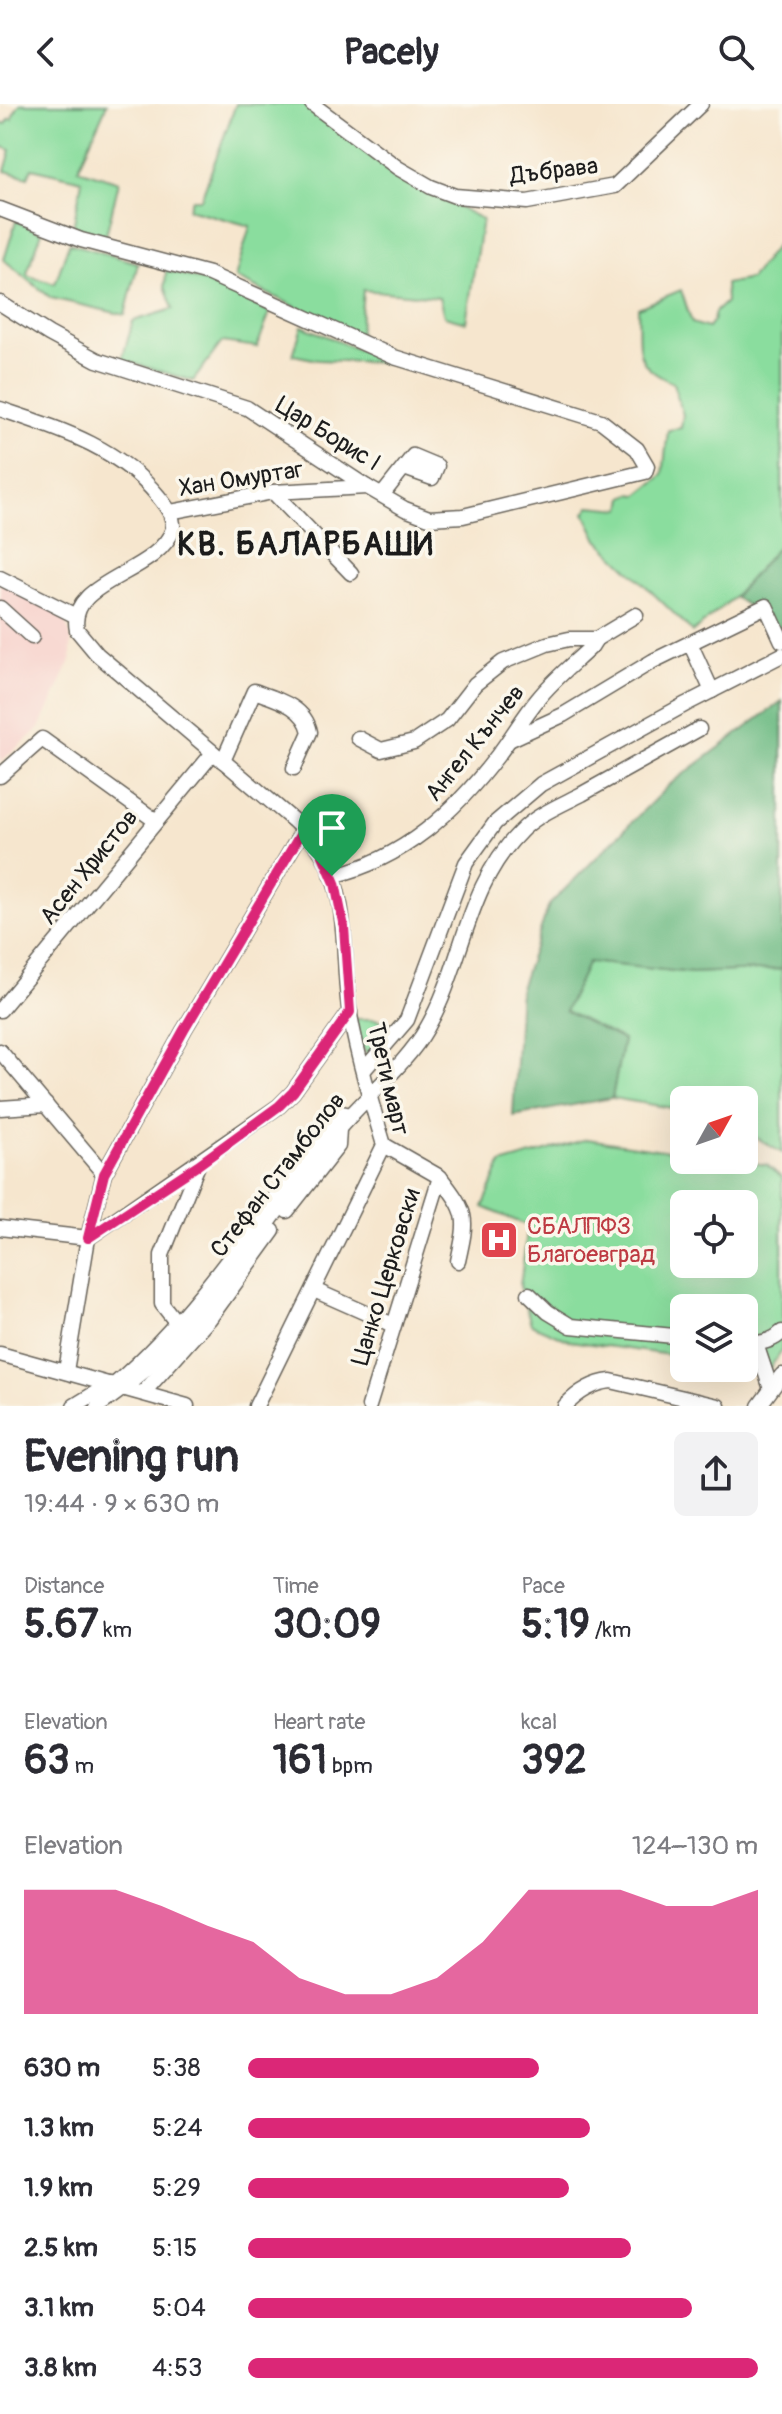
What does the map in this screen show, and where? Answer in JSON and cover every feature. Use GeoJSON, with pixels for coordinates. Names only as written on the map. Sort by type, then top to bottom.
{"type":"FeatureCollection","features":[{"type":"Feature","properties":{"kind":"street","name":"Дъбрава"},"geometry":{"type":"LineString","coordinates":[[312,104],[398,168],[431,187],[455,196],[527,202],[615,186],[701,104]]}},
{"type":"Feature","properties":{"kind":"street","name":"Цар Борис I"},"geometry":{"type":"LineString","coordinates":[[0,209],[81,240],[209,274],[394,357],[601,421],[637,449],[647,466],[645,472],[443,519],[417,514],[367,487],[247,408],[97,360],[0,303]]}},
{"type":"Feature","properties":{"kind":"street"},"geometry":{"type":"LineString","coordinates":[[0,409],[60,429],[106,451],[142,478],[170,512],[173,529],[163,548],[145,563],[90,593],[79,606],[76,616],[0,578]]}},
{"type":"Feature","properties":{"kind":"street"},"geometry":{"type":"LineString","coordinates":[[383,494],[404,468]]}},
{"type":"Feature","properties":{"kind":"street","name":"Хан Омуртаг"},"geometry":{"type":"LineString","coordinates":[[170,512],[273,492],[367,487]]}},
{"type":"Feature","properties":{"kind":"street"},"geometry":{"type":"LineString","coordinates":[[273,492],[351,573]]}},
{"type":"Feature","properties":{"kind":"street"},"geometry":{"type":"LineString","coordinates":[[508,740],[563,715],[653,661],[766,606],[782,641]]}},
{"type":"Feature","properties":{"kind":"street"},"geometry":{"type":"LineString","coordinates":[[0,608],[32,637]]}},
{"type":"Feature","properties":{"kind":"street"},"geometry":{"type":"LineString","coordinates":[[358,738],[381,750],[409,745],[447,720],[480,679],[515,655],[569,639],[596,639],[636,615]]}},
{"type":"Feature","properties":{"kind":"street","name":"Трети март"},"geometry":{"type":"LineString","coordinates":[[76,616],[77,630],[91,649],[303,830],[321,851],[332,876],[344,927],[350,1012],[384,1145],[256,1406]]}},
{"type":"Feature","properties":{"kind":"street","name":"Ангел Кънчев"},"geometry":{"type":"LineString","coordinates":[[332,876],[378,862],[413,842],[442,820],[472,788],[539,697],[596,639]]}},
{"type":"Feature","properties":{"kind":"street"},"geometry":{"type":"LineString","coordinates":[[690,643],[712,691]]}},
{"type":"Feature","properties":{"kind":"street","name":"Стефан Стамболов"},"geometry":{"type":"LineString","coordinates":[[363,1071],[407,1020],[470,856],[495,823],[541,784],[782,655]]}},
{"type":"Feature","properties":{"kind":"street","name":"Асен Христов"},"geometry":{"type":"LineString","coordinates":[[0,1010],[156,821],[218,757],[254,691],[284,702],[310,727],[294,768]]}},
{"type":"Feature","properties":{"kind":"street","name":"Стефан Стамболов"},"geometry":{"type":"LineString","coordinates":[[98,1406],[117,1386],[158,1361],[193,1322],[339,1129],[427,1029],[489,871],[523,828],[699,729]]}},
{"type":"Feature","properties":{"kind":"street"},"geometry":{"type":"LineString","coordinates":[[0,776],[42,739],[156,821]]}},
{"type":"Feature","properties":{"kind":"street"},"geometry":{"type":"LineString","coordinates":[[541,784],[557,807]]}},
{"type":"Feature","properties":{"kind":"street"},"geometry":{"type":"LineString","coordinates":[[66,1371],[88,1238],[104,1174],[184,1030],[303,830]]}},
{"type":"Feature","properties":{"kind":"street"},"geometry":{"type":"LineString","coordinates":[[0,1228],[88,1238],[198,1165],[279,1106],[293,1092],[350,1012]]}},
{"type":"Feature","properties":{"kind":"street"},"geometry":{"type":"LineString","coordinates":[[407,1020],[427,1029]]}},
{"type":"Feature","properties":{"kind":"street"},"geometry":{"type":"LineString","coordinates":[[0,1051],[104,1174]]}},
{"type":"Feature","properties":{"kind":"street"},"geometry":{"type":"LineString","coordinates":[[0,1108],[46,1105]]}},
{"type":"Feature","properties":{"kind":"street"},"geometry":{"type":"LineString","coordinates":[[74,1406],[117,1386],[139,1364],[217,1273],[333,1118],[342,1113],[351,1115]]}},
{"type":"Feature","properties":{"kind":"street"},"geometry":{"type":"LineString","coordinates":[[143,1393],[210,1318],[338,1146],[339,1129]]}},
{"type":"Feature","properties":{"kind":"street","name":"Цанко Церковски"},"geometry":{"type":"LineString","coordinates":[[369,1406],[440,1177],[384,1145]]}},
{"type":"Feature","properties":{"kind":"street"},"geometry":{"type":"LineString","coordinates":[[176,1322],[162,1304],[162,1255],[198,1165]]}},
{"type":"Feature","properties":{"kind":"street"},"geometry":{"type":"LineString","coordinates":[[440,1177],[459,1201],[465,1217],[458,1261]]}},
{"type":"Feature","properties":{"kind":"street"},"geometry":{"type":"LineString","coordinates":[[314,1290],[393,1325]]}},
{"type":"Feature","properties":{"kind":"street"},"geometry":{"type":"LineString","coordinates":[[529,1294],[548,1312],[571,1326],[670,1336]]}},
{"type":"Feature","properties":{"kind":"street"},"geometry":{"type":"LineString","coordinates":[[758,1342],[777,1337],[782,1332]]}},
{"type":"Feature","properties":{"kind":"street"},"geometry":{"type":"LineString","coordinates":[[0,1354],[187,1406]]}},
{"type":"Feature","properties":{"kind":"street"},"geometry":{"type":"LineString","coordinates":[[758,1361],[771,1389]]}},
{"type":"Feature","properties":{"kind":"street"},"geometry":{"type":"LineString","coordinates":[[759,1406],[782,1375]]}},
{"type":"Feature","properties":{"kind":"street"},"geometry":{"type":"LineString","coordinates":[[565,1406],[577,1394],[596,1384],[611,1381],[718,1406]]}},
{"type":"Feature","properties":{"kind":"shaded area"},"geometry":{"type":"Polygon","coordinates":[[[0,583],[62,614],[71,638],[71,660],[40,728],[0,762],[0,583]]]}},
{"type":"Feature","properties":{"kind":"green space"},"geometry":{"type":"Polygon","coordinates":[[[20,104],[107,104],[78,169],[119,182],[105,239],[73,228],[82,180],[32,168],[28,177],[5,171],[11,150],[0,146],[0,122],[6,124],[10,118],[13,119],[20,104]]]}},
{"type":"Feature","properties":{"kind":"green space"},"geometry":{"type":"Polygon","coordinates":[[[236,104],[307,104],[394,175],[482,219],[466,322],[444,316],[439,297],[363,290],[359,337],[235,278],[250,226],[188,209],[192,199],[201,199],[236,104]]]}},
{"type":"Feature","properties":{"kind":"green space"},"geometry":{"type":"Polygon","coordinates":[[[16,221],[42,232],[27,273],[29,276],[55,284],[69,243],[138,263],[125,315],[51,298],[4,260],[16,221]]]}},
{"type":"Feature","properties":{"kind":"green space"},"geometry":{"type":"Polygon","coordinates":[[[782,238],[782,542],[734,597],[693,632],[598,540],[585,513],[590,506],[622,509],[624,497],[638,495],[663,475],[668,430],[681,428],[683,415],[673,383],[650,369],[640,354],[638,308],[681,290],[692,323],[708,328],[715,312],[726,302],[725,284],[750,279],[782,238]]]}},
{"type":"Feature","properties":{"kind":"green space"},"geometry":{"type":"Polygon","coordinates":[[[166,270],[211,283],[270,312],[257,347],[222,342],[193,381],[122,360],[133,321],[173,309],[165,286],[166,270]]]}},
{"type":"Feature","properties":{"kind":"green space"},"geometry":{"type":"Polygon","coordinates":[[[302,326],[390,363],[318,360],[293,355],[302,326]]]}},
{"type":"Feature","properties":{"kind":"green space"},"geometry":{"type":"Polygon","coordinates":[[[782,542],[782,629],[734,597],[782,542]]]}},
{"type":"Feature","properties":{"kind":"green space"},"geometry":{"type":"Polygon","coordinates":[[[782,701],[782,969],[692,973],[588,962],[565,1011],[623,1040],[612,1098],[513,1116],[520,988],[549,905],[669,785],[782,701]]]}},
{"type":"Feature","properties":{"kind":"green space"},"geometry":{"type":"Polygon","coordinates":[[[588,962],[692,973],[782,969],[782,1153],[758,1138],[758,1086],[670,1086],[670,1108],[612,1098],[623,1040],[564,1011],[588,962]]]}},
{"type":"Feature","properties":{"kind":"green space"},"geometry":{"type":"Polygon","coordinates":[[[355,1019],[375,1019],[395,1027],[369,1057],[360,1044],[355,1019]]]}},
{"type":"Feature","properties":{"kind":"green space"},"geometry":{"type":"Polygon","coordinates":[[[587,1139],[670,1151],[670,1174],[758,1174],[758,1164],[767,1165],[782,1178],[782,1351],[769,1369],[758,1367],[758,1294],[670,1294],[670,1355],[570,1341],[531,1324],[520,1286],[528,1226],[483,1207],[501,1164],[587,1139]]]}},
{"type":"Feature","properties":{"kind":"place","name":"СБАЛПФЗ Благоевград"},"geometry":{"type":"Point","coordinates":[499,1240]}},
{"type":"Feature","properties":{"kind":"district","name":"КВ. БАЛАРБАШИ"},"geometry":{"type":"Point","coordinates":[306,545]}},
{"type":"Feature","properties":{"kind":"route"},"geometry":{"type":"LineString","coordinates":[[303,830],[321,851],[332,876],[344,927],[350,1012],[293,1092],[279,1106],[198,1165],[88,1238],[104,1174],[184,1030],[303,830]]}}]}
